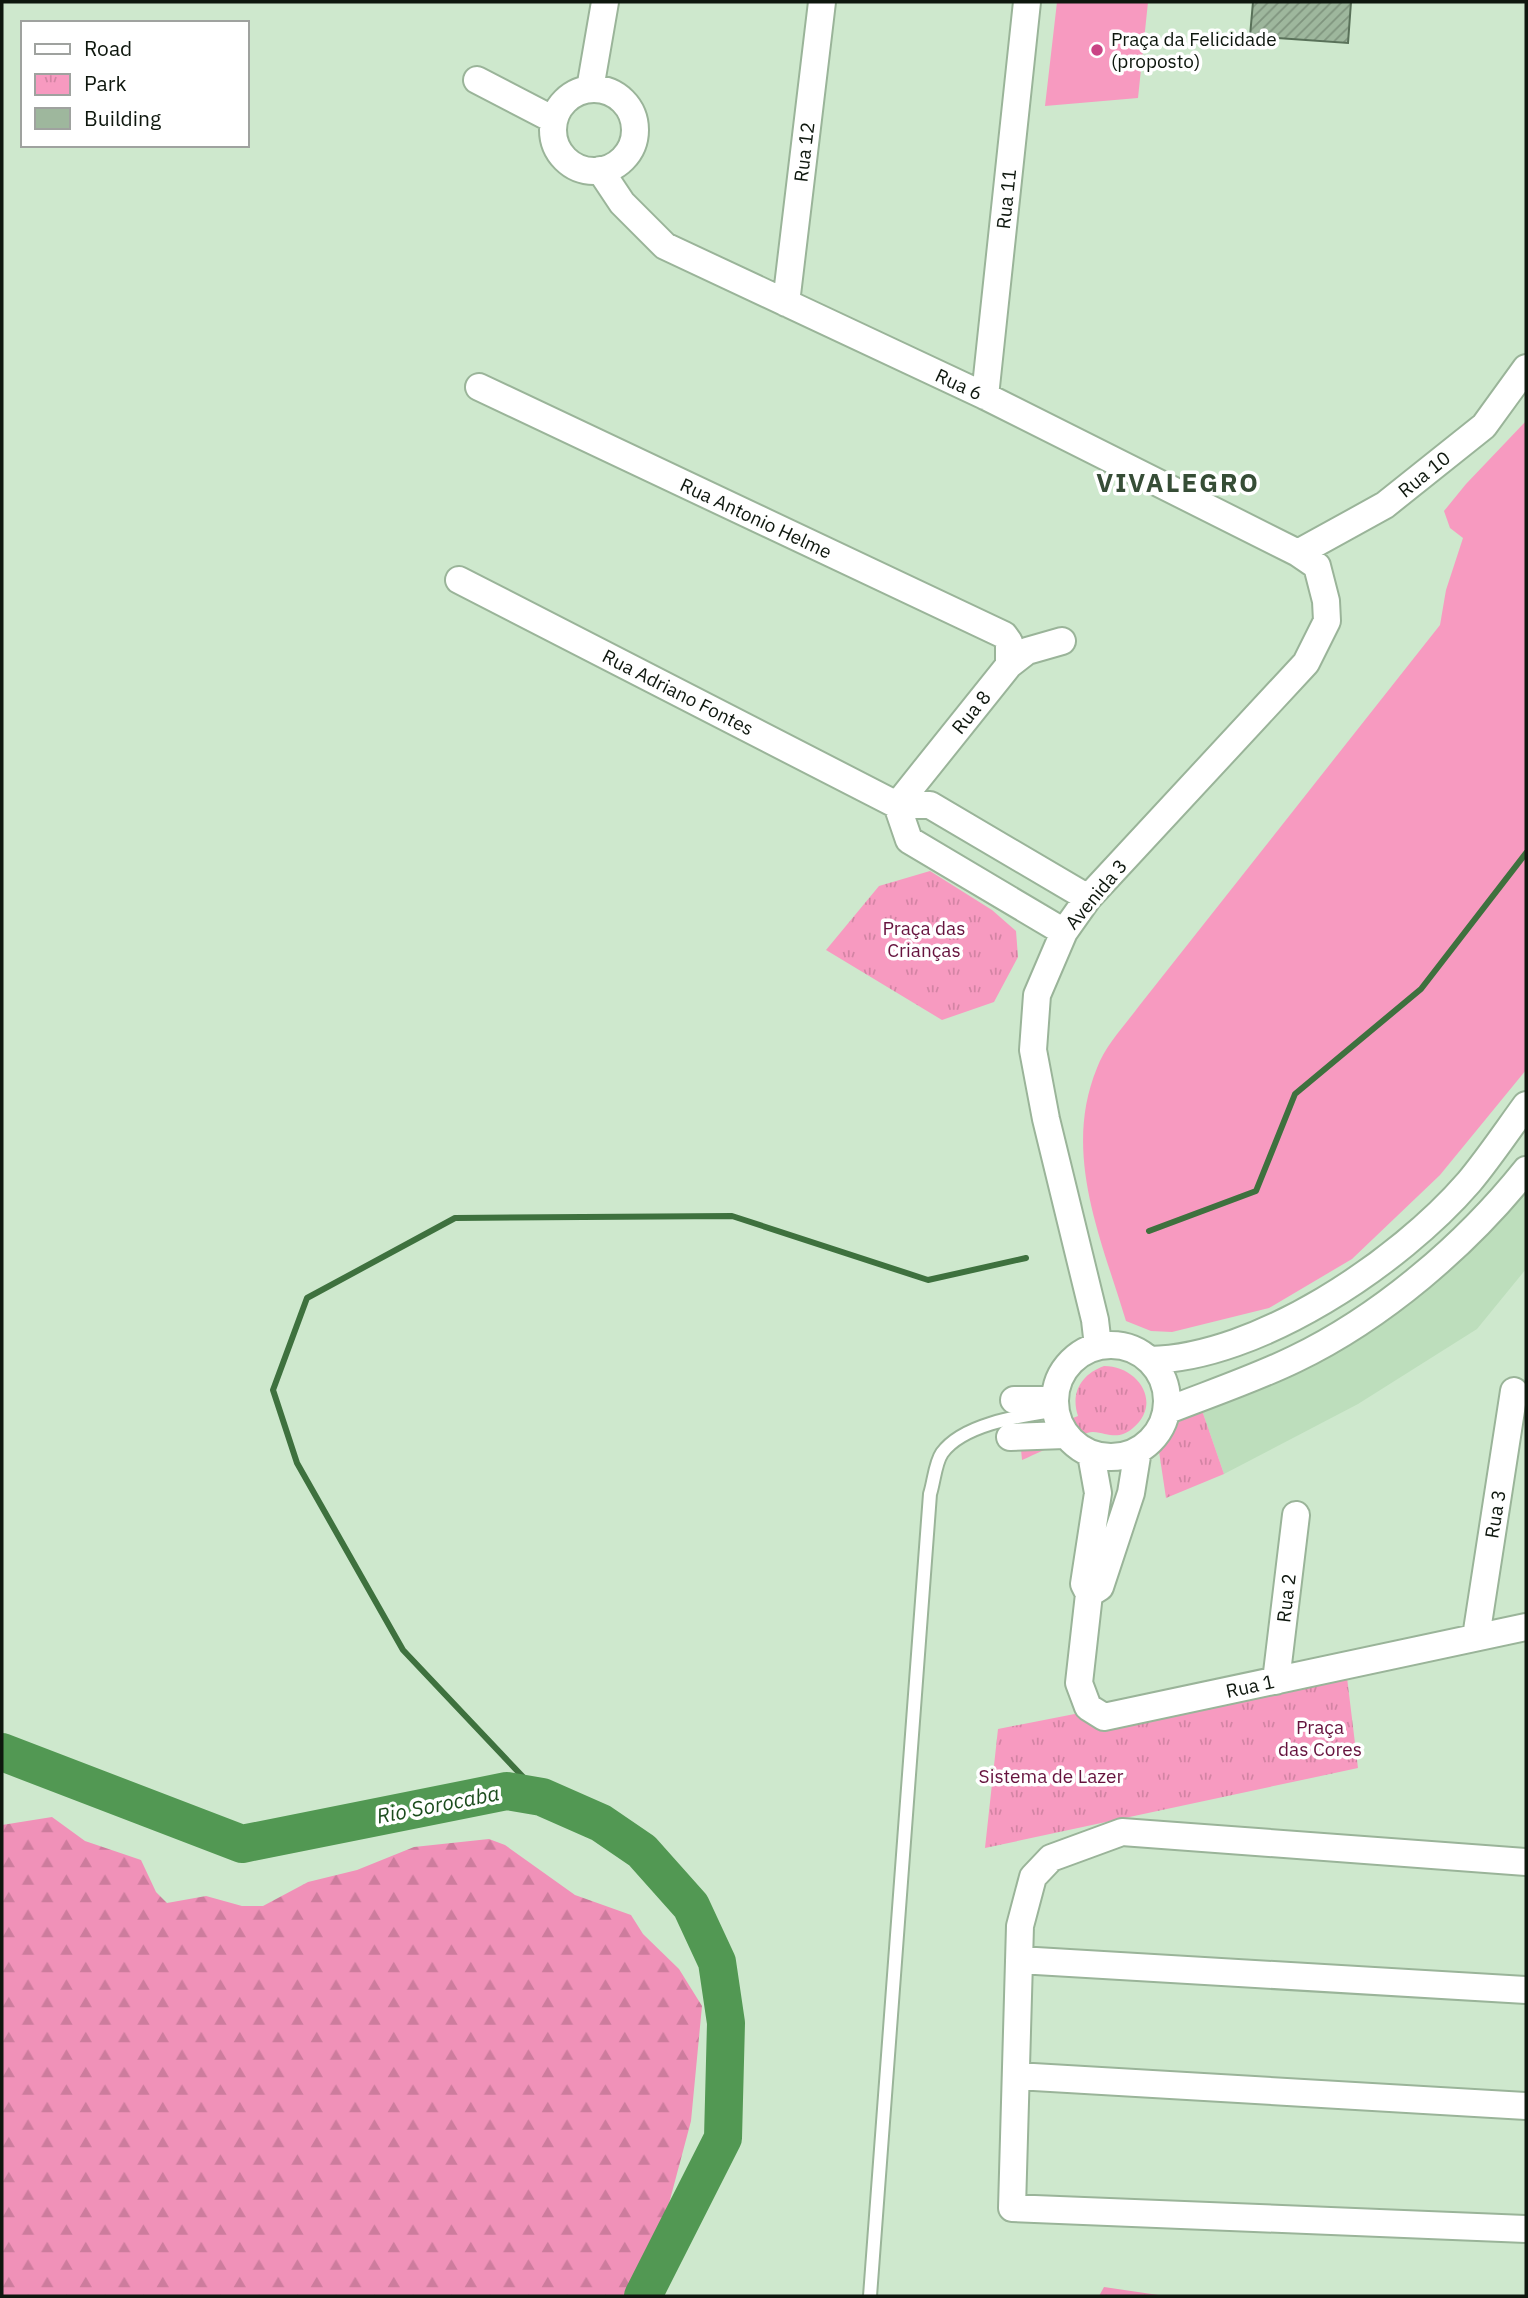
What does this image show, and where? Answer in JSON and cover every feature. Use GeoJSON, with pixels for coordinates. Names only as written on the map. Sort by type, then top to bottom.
{"type":"FeatureCollection","features":[{"type":"Feature","properties":{"kind":"street"},"geometry":{"type":"LineString","coordinates":[[590,89],[605,2]]}},
{"type":"Feature","properties":{"kind":"street","name":"Rua 12"},"geometry":{"type":"LineString","coordinates":[[786,303],[822,2]]}},
{"type":"Feature","properties":{"kind":"street","name":"Rua 11"},"geometry":{"type":"LineString","coordinates":[[985,396],[1027,2]]}},
{"type":"Feature","properties":{"kind":"street"},"geometry":{"type":"LineString","coordinates":[[477,80],[554,120]]}},
{"type":"Feature","properties":{"kind":"street"},"geometry":{"type":"LineString","coordinates":[[590,89],[612,93],[624,101],[635,126],[634,140],[628,153],[618,163],[600,170],[580,169],[559,153],[554,141],[554,120],[562,104],[572,95],[590,89]]}},
{"type":"Feature","properties":{"kind":"street","name":"Rua 6"},"geometry":{"type":"LineString","coordinates":[[600,170],[622,203],[665,246],[985,396],[1298,553],[1317,566],[1324,588]]}},
{"type":"Feature","properties":{"kind":"street","name":"Rua 10"},"geometry":{"type":"LineString","coordinates":[[1298,553],[1385,505],[1484,426],[1526,368]]}},
{"type":"Feature","properties":{"kind":"street","name":"Rua Antonio Helme"},"geometry":{"type":"LineString","coordinates":[[479,387],[1004,635],[1009,642],[1009,665]]}},
{"type":"Feature","properties":{"kind":"street","name":"Rua Adriano Fontes"},"geometry":{"type":"LineString","coordinates":[[459,580],[897,805],[930,805],[962,827],[1088,898]]}},
{"type":"Feature","properties":{"kind":"street","name":"Avenida 3"},"geometry":{"type":"LineString","coordinates":[[1098,1346],[1095,1321],[1046,1119],[1033,1050],[1037,995],[1063,932],[1088,898],[1306,663],[1327,621],[1324,588]]}},
{"type":"Feature","properties":{"kind":"street","name":"Rua 8"},"geometry":{"type":"LineString","coordinates":[[897,805],[1009,665],[1027,651],[1062,641]]}},
{"type":"Feature","properties":{"kind":"street"},"geometry":{"type":"LineString","coordinates":[[897,805],[909,840],[942,857],[1063,932]]}},
{"type":"Feature","properties":{"kind":"street"},"geometry":{"type":"LineString","coordinates":[[942,857],[953,846],[962,827]]}},
{"type":"Feature","properties":{"kind":"street"},"geometry":{"type":"LineString","coordinates":[[1150,1360],[1185,1359],[1289,1321],[1385,1262],[1468,1183],[1526,1105]]}},
{"type":"Feature","properties":{"kind":"street"},"geometry":{"type":"LineString","coordinates":[[1166,1411],[1297,1358],[1401,1295],[1496,1209],[1526,1170]]}},
{"type":"Feature","properties":{"kind":"street"},"geometry":{"type":"LineString","coordinates":[[1116,1345],[1134,1349],[1150,1360],[1161,1374],[1167,1392],[1166,1411],[1152,1440],[1138,1450],[1107,1457],[1091,1454],[1065,1435],[1055,1405],[1058,1381],[1066,1366],[1080,1353],[1098,1346],[1116,1345]]}},
{"type":"Feature","properties":{"kind":"street","name":"Rua 3"},"geometry":{"type":"LineString","coordinates":[[1476,1637],[1514,1391]]}},
{"type":"Feature","properties":{"kind":"street"},"geometry":{"type":"LineString","coordinates":[[1014,1400],[1055,1405]]}},
{"type":"Feature","properties":{"kind":"street"},"geometry":{"type":"LineString","coordinates":[[1010,1437],[1065,1435]]}},
{"type":"Feature","properties":{"kind":"street"},"geometry":{"type":"LineString","coordinates":[[1089,1594],[1100,1587],[1131,1493],[1138,1450]]}},
{"type":"Feature","properties":{"kind":"street","name":"Rua 1"},"geometry":{"type":"LineString","coordinates":[[1091,1454],[1098,1493],[1084,1584],[1089,1594],[1079,1683],[1088,1707],[1104,1717],[1526,1627]]}},
{"type":"Feature","properties":{"kind":"street","name":"Rua 2"},"geometry":{"type":"LineString","coordinates":[[1276,1681],[1296,1515]]}},
{"type":"Feature","properties":{"kind":"street"},"geometry":{"type":"LineString","coordinates":[[1526,1862],[1122,1832],[1051,1858],[1033,1877],[1020,1926],[1012,2208],[1526,2229]]}},
{"type":"Feature","properties":{"kind":"street"},"geometry":{"type":"LineString","coordinates":[[1019,1960],[1526,1990]]}},
{"type":"Feature","properties":{"kind":"street"},"geometry":{"type":"LineString","coordinates":[[1016,2076],[1526,2106]]}},
{"type":"Feature","properties":{"kind":"lane"},"geometry":{"type":"LineString","coordinates":[[870,2296],[930,1494],[942,1453],[957,1439],[1001,1419],[1055,1405]]}},
{"type":"Feature","properties":{"kind":"shaded area"},"geometry":{"type":"Polygon","coordinates":[[[1526,1153],[1526,1269],[1477,1329],[1358,1404],[1224,1474],[1197,1396],[1390,1295],[1473,1220],[1526,1153]]]}},
{"type":"Feature","properties":{"kind":"green space","name":"Praça da Felicidade (proposto)"},"geometry":{"type":"Polygon","coordinates":[[[1057,2],[1148,2],[1138,98],[1045,106],[1057,2]]]}},
{"type":"Feature","properties":{"kind":"green space"},"geometry":{"type":"Polygon","coordinates":[[[1526,421],[1526,1070],[1440,1175],[1352,1259],[1269,1308],[1172,1332],[1151,1331],[1126,1321],[1097,1227],[1084,1164],[1083,1132],[1087,1100],[1097,1068],[1122,1028],[1440,625],[1446,590],[1463,538],[1450,528],[1444,511],[1526,421]]]}},
{"type":"Feature","properties":{"kind":"green space","name":"Praça das Crianças"},"geometry":{"type":"Polygon","coordinates":[[[930,871],[992,910],[1016,931],[1018,957],[994,1002],[942,1020],[826,950],[879,886],[930,871]]]}},
{"type":"Feature","properties":{"kind":"green space"},"geometry":{"type":"Polygon","coordinates":[[[1104,1366],[1127,1372],[1143,1388],[1146,1408],[1142,1418],[1123,1434],[1088,1433],[1022,1460],[1020,1439],[1078,1416],[1076,1399],[1080,1385],[1096,1369],[1104,1366]]]}},
{"type":"Feature","properties":{"kind":"green space"},"geometry":{"type":"Polygon","coordinates":[[[1197,1396],[1224,1474],[1166,1498],[1157,1438],[1182,1420],[1185,1402],[1197,1396]]]}},
{"type":"Feature","properties":{"kind":"green space","name":"Sistema de Lazer"},"geometry":{"type":"Polygon","coordinates":[[[1345,1661],[1358,1768],[985,1848],[998,1729],[1345,1661]]]}},
{"type":"Feature","properties":{"kind":"green space"},"geometry":{"type":"Polygon","coordinates":[[[52,1817],[85,1841],[141,1860],[156,1892],[167,1903],[206,1896],[242,1906],[263,1906],[308,1882],[357,1870],[414,1847],[489,1839],[505,1845],[575,1895],[631,1915],[643,1934],[679,1969],[702,2006],[691,2121],[663,2226],[658,2296],[2,2296],[2,1825],[52,1817]]]}},
{"type":"Feature","properties":{"kind":"green space"},"geometry":{"type":"Polygon","coordinates":[[[1104,2287],[1165,2296],[1099,2296],[1104,2287]]]}},
{"type":"Feature","properties":{"kind":"building"},"geometry":{"type":"Polygon","coordinates":[[[1253,2],[1351,2],[1348,43],[1250,36],[1253,2]]]}},
{"type":"Feature","properties":{"kind":"waterway"},"geometry":{"type":"LineString","coordinates":[[1149,1231],[1256,1191],[1295,1094],[1421,989],[1526,853]]}},
{"type":"Feature","properties":{"kind":"waterway"},"geometry":{"type":"LineString","coordinates":[[542,1797],[403,1650],[297,1463],[273,1390],[307,1298],[455,1218],[732,1216],[928,1280],[1026,1258]]}},
{"type":"Feature","properties":{"kind":"waterway","name":"Rio Sorocaba"},"geometry":{"type":"LineString","coordinates":[[2,1752],[242,1844],[507,1791],[542,1797],[601,1823],[642,1851],[691,1906],[717,1962],[726,2023],[723,2138],[643,2296]]}},
{"type":"Feature","properties":{"kind":"place","name":"Praça da Felicidade (proposto)"},"geometry":{"type":"Point","coordinates":[1097,50]}},
{"type":"Feature","properties":{"kind":"district","name":"VIVALEGRO"},"geometry":{"type":"Point","coordinates":[1178,483]}},
{"type":"Feature","properties":{"kind":"park label","name":"Praça das Cores"},"geometry":{"type":"Point","coordinates":[1320,1738]}}]}
